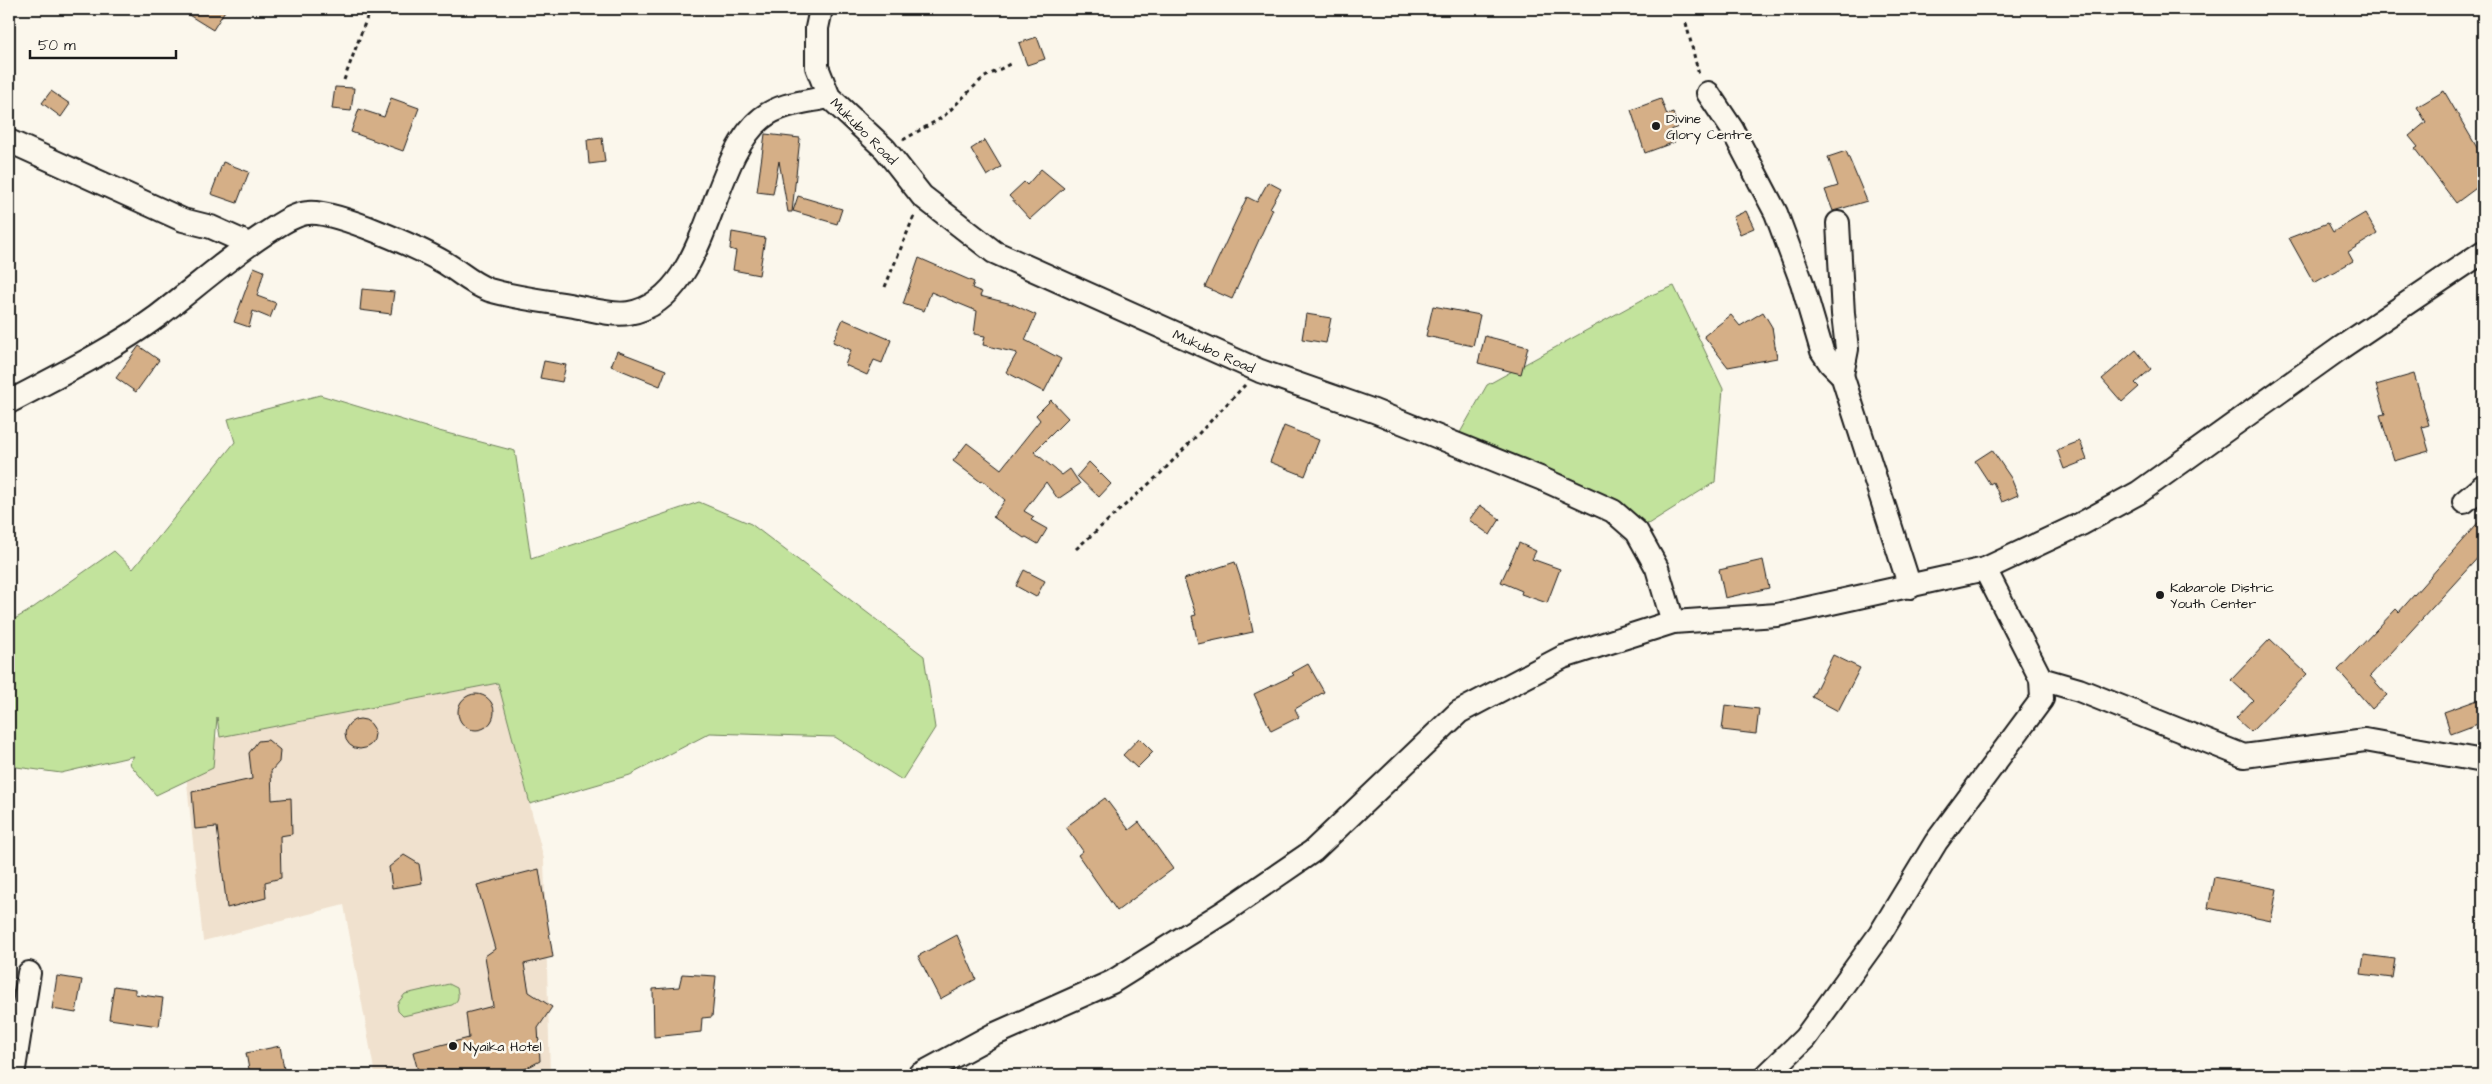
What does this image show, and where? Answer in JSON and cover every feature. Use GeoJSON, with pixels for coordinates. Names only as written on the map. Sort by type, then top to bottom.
{"type":"FeatureCollection","features":[{"type":"Feature","properties":{"kind":"street","name":"Mukubo Road"},"geometry":{"type":"LineString","coordinates":[[821,9],[817,28],[817,67],[829,97],[885,149],[922,196],[994,252],[1260,371],[1374,410],[1540,478],[1613,511],[1637,532],[1657,568],[1673,622]]}},
{"type":"Feature","properties":{"kind":"street"},"geometry":{"type":"LineString","coordinates":[[1708,93],[1732,130],[1776,213],[1802,283],[1822,351],[1830,363],[1842,375],[1910,587]]}},
{"type":"Feature","properties":{"kind":"street"},"geometry":{"type":"LineString","coordinates":[[9,402],[102,353],[158,316],[248,244],[287,220],[308,212],[339,218],[425,252],[488,289],[595,310],[629,313],[663,297],[677,282],[700,238],[737,149],[748,132],[762,118],[778,108],[829,97]]}},
{"type":"Feature","properties":{"kind":"street"},"geometry":{"type":"LineString","coordinates":[[9,141],[183,220],[211,227],[248,244]]}},
{"type":"Feature","properties":{"kind":"street"},"geometry":{"type":"LineString","coordinates":[[1838,223],[1847,349],[1842,375]]}},
{"type":"Feature","properties":{"kind":"street"},"geometry":{"type":"LineString","coordinates":[[919,1075],[993,1035],[1112,982],[1224,912],[1313,851],[1459,712],[1563,657],[1673,622],[1777,615],[1985,569],[2081,524],[2138,493],[2342,348],[2483,252]]}},
{"type":"Feature","properties":{"kind":"street"},"geometry":{"type":"LineString","coordinates":[[2464,502],[2483,486]]}},
{"type":"Feature","properties":{"kind":"street"},"geometry":{"type":"LineString","coordinates":[[1767,1075],[1805,1038],[1880,934],[1936,842],[2042,699],[2041,679],[1985,569]]}},
{"type":"Feature","properties":{"kind":"street"},"geometry":{"type":"LineString","coordinates":[[2041,679],[2079,690],[2244,756],[2365,740],[2483,761]]}},
{"type":"Feature","properties":{"kind":"street"},"geometry":{"type":"LineString","coordinates":[[13,1075],[29,973]]}},
{"type":"Feature","properties":{"kind":"path"},"geometry":{"type":"LineString","coordinates":[[344,80],[370,9]]}},
{"type":"Feature","properties":{"kind":"path"},"geometry":{"type":"LineString","coordinates":[[1686,23],[1696,69],[1708,93]]}},
{"type":"Feature","properties":{"kind":"path"},"geometry":{"type":"LineString","coordinates":[[885,149],[943,117],[983,78],[1010,64]]}},
{"type":"Feature","properties":{"kind":"path"},"geometry":{"type":"LineString","coordinates":[[885,287],[922,196]]}},
{"type":"Feature","properties":{"kind":"path"},"geometry":{"type":"LineString","coordinates":[[1076,549],[1161,473],[1260,371]]}},
{"type":"Feature","properties":{"kind":"shaded area"},"geometry":{"type":"Polygon","coordinates":[[[498,683],[544,859],[550,1075],[375,1075],[344,905],[203,941],[183,744],[498,683]]]}},
{"type":"Feature","properties":{"kind":"green space"},"geometry":{"type":"Polygon","coordinates":[[[1674,286],[1723,389],[1715,482],[1648,524],[1615,504],[1457,438],[1487,385],[1649,296],[1674,286]]]}},
{"type":"Feature","properties":{"kind":"green space"},"geometry":{"type":"Polygon","coordinates":[[[320,395],[439,431],[515,451],[531,559],[699,502],[751,524],[924,656],[935,728],[902,780],[835,737],[710,733],[630,775],[530,804],[498,683],[220,737],[217,717],[213,768],[156,795],[129,763],[134,756],[61,773],[9,766],[9,622],[27,612],[114,551],[133,569],[235,442],[228,419],[320,395]]]}},
{"type":"Feature","properties":{"kind":"green space"},"geometry":{"type":"Polygon","coordinates":[[[449,984],[457,988],[458,993],[457,1000],[452,1005],[403,1016],[398,1011],[397,1004],[405,994],[449,984]]]}},
{"type":"Feature","properties":{"kind":"building"},"geometry":{"type":"Polygon","coordinates":[[[179,9],[226,9],[213,30],[179,9]]]}},
{"type":"Feature","properties":{"kind":"building"},"geometry":{"type":"Polygon","coordinates":[[[1037,37],[1045,59],[1027,65],[1019,43],[1037,37]]]}},
{"type":"Feature","properties":{"kind":"building"},"geometry":{"type":"Polygon","coordinates":[[[335,87],[354,88],[351,111],[332,109],[335,87]]]}},
{"type":"Feature","properties":{"kind":"building"},"geometry":{"type":"Polygon","coordinates":[[[51,91],[70,104],[61,117],[42,103],[51,91]]]}},
{"type":"Feature","properties":{"kind":"building"},"geometry":{"type":"Polygon","coordinates":[[[2444,91],[2483,158],[2483,183],[2456,203],[2415,149],[2418,147],[2409,136],[2426,122],[2417,107],[2444,91]]]}},
{"type":"Feature","properties":{"kind":"building"},"geometry":{"type":"Polygon","coordinates":[[[391,98],[419,108],[403,151],[351,132],[359,109],[384,117],[391,98]]]}},
{"type":"Feature","properties":{"kind":"building"},"geometry":{"type":"Polygon","coordinates":[[[1661,99],[1667,115],[1673,113],[1678,127],[1671,130],[1675,142],[1645,153],[1631,110],[1661,99]]]}},
{"type":"Feature","properties":{"kind":"building"},"geometry":{"type":"Polygon","coordinates":[[[765,134],[800,138],[792,212],[788,212],[779,161],[773,194],[757,192],[765,134]]]}},
{"type":"Feature","properties":{"kind":"building"},"geometry":{"type":"Polygon","coordinates":[[[602,138],[605,162],[589,164],[587,140],[602,138]]]}},
{"type":"Feature","properties":{"kind":"building"},"geometry":{"type":"Polygon","coordinates":[[[985,140],[1001,167],[987,176],[971,149],[985,140]]]}},
{"type":"Feature","properties":{"kind":"building"},"geometry":{"type":"Polygon","coordinates":[[[1846,151],[1867,201],[1833,211],[1825,190],[1838,186],[1828,157],[1846,151]]]}},
{"type":"Feature","properties":{"kind":"building"},"geometry":{"type":"Polygon","coordinates":[[[223,162],[249,172],[237,203],[211,194],[223,162]]]}},
{"type":"Feature","properties":{"kind":"building"},"geometry":{"type":"Polygon","coordinates":[[[1041,169],[1064,188],[1030,219],[1009,196],[1024,182],[1027,185],[1041,169]]]}},
{"type":"Feature","properties":{"kind":"building"},"geometry":{"type":"Polygon","coordinates":[[[1268,182],[1281,189],[1270,208],[1273,209],[1232,299],[1205,287],[1247,197],[1257,202],[1268,182]]]}},
{"type":"Feature","properties":{"kind":"building"},"geometry":{"type":"Polygon","coordinates":[[[798,196],[842,209],[837,224],[793,211],[798,196]]]}},
{"type":"Feature","properties":{"kind":"building"},"geometry":{"type":"Polygon","coordinates":[[[1746,211],[1754,228],[1740,234],[1733,217],[1746,211]]]}},
{"type":"Feature","properties":{"kind":"building"},"geometry":{"type":"Polygon","coordinates":[[[2365,213],[2377,234],[2348,252],[2353,261],[2314,283],[2289,238],[2328,223],[2333,232],[2365,213]]]}},
{"type":"Feature","properties":{"kind":"building"},"geometry":{"type":"Polygon","coordinates":[[[732,232],[765,238],[759,275],[733,270],[736,251],[730,249],[732,232]]]}},
{"type":"Feature","properties":{"kind":"building"},"geometry":{"type":"Polygon","coordinates":[[[919,258],[974,282],[972,288],[982,292],[980,296],[1012,304],[1036,315],[1025,340],[1061,359],[1044,392],[1006,372],[1017,353],[983,345],[985,336],[974,334],[977,311],[931,292],[924,311],[903,304],[919,258]]]}},
{"type":"Feature","properties":{"kind":"building"},"geometry":{"type":"Polygon","coordinates":[[[254,267],[264,271],[257,296],[276,303],[270,318],[253,311],[249,327],[234,322],[254,267]]]}},
{"type":"Feature","properties":{"kind":"building"},"geometry":{"type":"Polygon","coordinates":[[[362,289],[394,292],[391,314],[360,310],[362,289]]]}},
{"type":"Feature","properties":{"kind":"building"},"geometry":{"type":"Polygon","coordinates":[[[1433,306],[1480,315],[1473,346],[1426,336],[1433,306]]]}},
{"type":"Feature","properties":{"kind":"building"},"geometry":{"type":"Polygon","coordinates":[[[1763,312],[1772,327],[1777,358],[1728,367],[1704,336],[1731,315],[1740,326],[1763,312]]]}},
{"type":"Feature","properties":{"kind":"building"},"geometry":{"type":"Polygon","coordinates":[[[1306,314],[1331,318],[1326,343],[1302,339],[1306,314]]]}},
{"type":"Feature","properties":{"kind":"building"},"geometry":{"type":"Polygon","coordinates":[[[843,319],[891,340],[882,363],[874,360],[867,375],[845,365],[851,350],[833,342],[843,319]]]}},
{"type":"Feature","properties":{"kind":"building"},"geometry":{"type":"Polygon","coordinates":[[[1485,336],[1528,347],[1521,374],[1478,363],[1485,336]]]}},
{"type":"Feature","properties":{"kind":"building"},"geometry":{"type":"Polygon","coordinates":[[[139,346],[159,360],[136,392],[116,378],[139,346]]]}},
{"type":"Feature","properties":{"kind":"building"},"geometry":{"type":"Polygon","coordinates":[[[2136,350],[2151,369],[2135,383],[2139,387],[2122,402],[2102,379],[2136,350]]]}},
{"type":"Feature","properties":{"kind":"building"},"geometry":{"type":"Polygon","coordinates":[[[617,351],[666,370],[660,386],[611,366],[617,351]]]}},
{"type":"Feature","properties":{"kind":"building"},"geometry":{"type":"Polygon","coordinates":[[[544,361],[566,365],[562,382],[540,378],[544,361]]]}},
{"type":"Feature","properties":{"kind":"building"},"geometry":{"type":"Polygon","coordinates":[[[2414,374],[2429,425],[2422,427],[2429,451],[2394,461],[2380,415],[2385,414],[2376,385],[2414,374]]]}},
{"type":"Feature","properties":{"kind":"building"},"geometry":{"type":"Polygon","coordinates":[[[1051,400],[1068,418],[1034,452],[1062,475],[1070,469],[1080,484],[1058,499],[1046,482],[1024,511],[1034,517],[1031,520],[1047,529],[1038,544],[1026,537],[1024,538],[993,517],[1005,500],[982,480],[981,482],[953,461],[967,443],[1001,469],[1040,420],[1036,415],[1051,400]]]}},
{"type":"Feature","properties":{"kind":"building"},"geometry":{"type":"Polygon","coordinates":[[[1284,426],[1319,440],[1305,476],[1270,462],[1284,426]]]}},
{"type":"Feature","properties":{"kind":"building"},"geometry":{"type":"Polygon","coordinates":[[[2080,441],[2087,460],[2064,469],[2057,450],[2080,441]]]}},
{"type":"Feature","properties":{"kind":"building"},"geometry":{"type":"Polygon","coordinates":[[[1992,450],[2011,478],[2018,495],[2002,502],[1993,482],[1990,484],[1975,461],[1992,450]]]}},
{"type":"Feature","properties":{"kind":"building"},"geometry":{"type":"Polygon","coordinates":[[[1089,462],[1111,484],[1099,497],[1077,476],[1089,462]]]}},
{"type":"Feature","properties":{"kind":"building"},"geometry":{"type":"Polygon","coordinates":[[[1480,505],[1500,519],[1490,535],[1469,520],[1480,505]]]}},
{"type":"Feature","properties":{"kind":"building"},"geometry":{"type":"Polygon","coordinates":[[[2483,517],[2483,552],[2370,676],[2387,695],[2372,709],[2338,670],[2396,609],[2399,612],[2483,517]]]}},
{"type":"Feature","properties":{"kind":"building"},"geometry":{"type":"Polygon","coordinates":[[[1519,543],[1536,551],[1532,559],[1560,569],[1547,603],[1521,594],[1522,591],[1501,582],[1519,543]]]}},
{"type":"Feature","properties":{"kind":"building"},"geometry":{"type":"Polygon","coordinates":[[[1763,560],[1769,588],[1725,598],[1719,570],[1763,560]]]}},
{"type":"Feature","properties":{"kind":"building"},"geometry":{"type":"Polygon","coordinates":[[[1235,562],[1244,589],[1253,632],[1198,644],[1192,616],[1196,615],[1184,579],[1235,562]]]}},
{"type":"Feature","properties":{"kind":"building"},"geometry":{"type":"Polygon","coordinates":[[[1024,570],[1045,581],[1036,597],[1016,586],[1024,570]]]}},
{"type":"Feature","properties":{"kind":"building"},"geometry":{"type":"Polygon","coordinates":[[[2270,639],[2307,674],[2251,732],[2236,718],[2253,700],[2231,680],[2270,639]]]}},
{"type":"Feature","properties":{"kind":"building"},"geometry":{"type":"Polygon","coordinates":[[[1833,655],[1860,668],[1838,711],[1812,697],[1833,655]]]}},
{"type":"Feature","properties":{"kind":"building"},"geometry":{"type":"Polygon","coordinates":[[[1308,664],[1324,692],[1295,709],[1299,717],[1271,731],[1254,694],[1294,675],[1292,673],[1308,664]]]}},
{"type":"Feature","properties":{"kind":"building"},"geometry":{"type":"Polygon","coordinates":[[[476,694],[483,695],[489,699],[493,705],[493,719],[489,725],[483,729],[476,730],[469,729],[463,725],[459,719],[458,712],[459,705],[463,699],[469,695],[476,694]]]}},
{"type":"Feature","properties":{"kind":"building"},"geometry":{"type":"Polygon","coordinates":[[[2483,698],[2483,722],[2451,734],[2444,712],[2483,698]]]}},
{"type":"Feature","properties":{"kind":"building"},"geometry":{"type":"Polygon","coordinates":[[[1725,705],[1759,709],[1756,734],[1722,730],[1725,705]]]}},
{"type":"Feature","properties":{"kind":"building"},"geometry":{"type":"Polygon","coordinates":[[[360,719],[370,724],[375,734],[370,744],[360,749],[350,744],[345,734],[350,724],[360,719]]]}},
{"type":"Feature","properties":{"kind":"building"},"geometry":{"type":"Polygon","coordinates":[[[1139,738],[1153,752],[1137,768],[1123,755],[1139,738]]]}},
{"type":"Feature","properties":{"kind":"building"},"geometry":{"type":"Polygon","coordinates":[[[268,740],[280,750],[279,762],[271,771],[272,800],[291,798],[292,834],[280,836],[281,878],[265,882],[266,898],[227,908],[217,827],[195,829],[192,792],[252,779],[249,753],[258,741],[268,740]]]}},
{"type":"Feature","properties":{"kind":"building"},"geometry":{"type":"Polygon","coordinates":[[[1105,798],[1129,830],[1139,822],[1173,869],[1117,911],[1078,855],[1083,851],[1066,827],[1105,798]]]}},
{"type":"Feature","properties":{"kind":"building"},"geometry":{"type":"Polygon","coordinates":[[[404,855],[419,864],[422,883],[392,888],[389,867],[404,855]]]}},
{"type":"Feature","properties":{"kind":"building"},"geometry":{"type":"Polygon","coordinates":[[[539,869],[553,957],[524,964],[529,992],[552,1007],[538,1028],[540,1061],[523,1070],[524,1075],[419,1075],[413,1052],[469,1038],[466,1013],[493,1006],[485,956],[495,949],[477,885],[539,869]]]}},
{"type":"Feature","properties":{"kind":"building"},"geometry":{"type":"Polygon","coordinates":[[[2214,877],[2277,889],[2271,921],[2208,908],[2214,877]]]}},
{"type":"Feature","properties":{"kind":"building"},"geometry":{"type":"Polygon","coordinates":[[[957,935],[976,979],[940,999],[918,956],[957,935]]]}},
{"type":"Feature","properties":{"kind":"building"},"geometry":{"type":"Polygon","coordinates":[[[2364,955],[2395,959],[2392,978],[2361,974],[2364,955]]]}},
{"type":"Feature","properties":{"kind":"building"},"geometry":{"type":"Polygon","coordinates":[[[682,974],[716,976],[712,1017],[702,1018],[701,1032],[654,1037],[653,989],[679,987],[682,974]]]}},
{"type":"Feature","properties":{"kind":"building"},"geometry":{"type":"Polygon","coordinates":[[[57,976],[82,980],[76,1013],[52,1009],[57,976]]]}},
{"type":"Feature","properties":{"kind":"building"},"geometry":{"type":"Polygon","coordinates":[[[114,986],[135,989],[135,994],[163,998],[159,1026],[109,1019],[114,986]]]}},
{"type":"Feature","properties":{"kind":"building"},"geometry":{"type":"Polygon","coordinates":[[[280,1046],[285,1075],[250,1075],[246,1053],[280,1046]]]}},
{"type":"Feature","properties":{"kind":"place","name":"Divine Glory Centre"},"geometry":{"type":"Point","coordinates":[1656,126]}},
{"type":"Feature","properties":{"kind":"place","name":"Kabarole Distric Youth Center"},"geometry":{"type":"Point","coordinates":[2160,595]}},
{"type":"Feature","properties":{"kind":"place","name":"Nyaika Hotel"},"geometry":{"type":"Point","coordinates":[453,1046]}}]}
